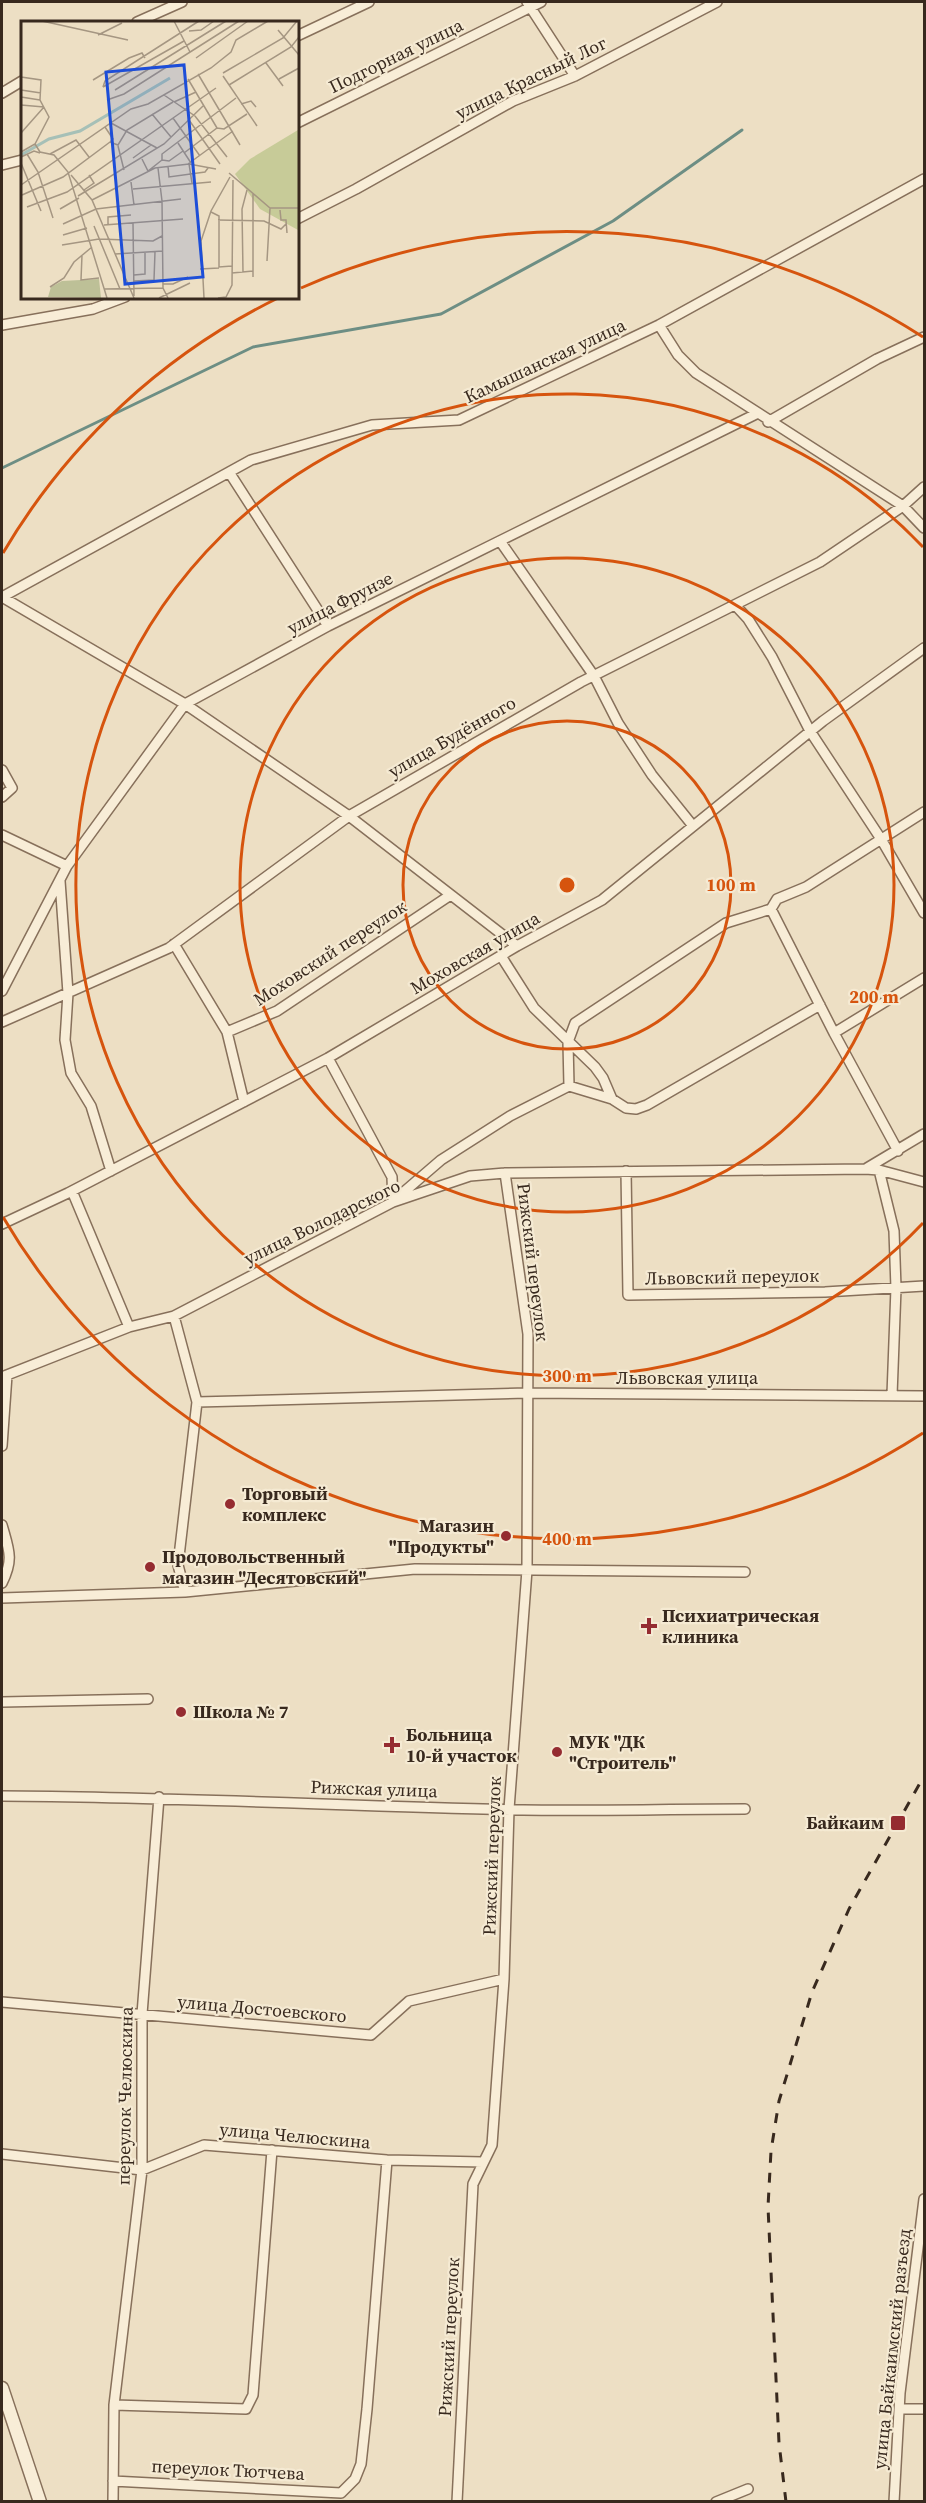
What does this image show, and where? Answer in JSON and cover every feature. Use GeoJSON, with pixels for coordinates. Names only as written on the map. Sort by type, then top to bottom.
{"type":"FeatureCollection","features":[{"type":"Feature","properties":{"kind":"street"},"geometry":{"type":"LineString","coordinates":[[139,21],[182,2]]}},
{"type":"Feature","properties":{"kind":"street"},"geometry":{"type":"LineString","coordinates":[[298,36],[369,2]]}},
{"type":"Feature","properties":{"kind":"street","name":"Подгорная улица"},"geometry":{"type":"LineString","coordinates":[[298,122],[529,4],[541,2]]}},
{"type":"Feature","properties":{"kind":"street","name":"улица Красный Лог"},"geometry":{"type":"LineString","coordinates":[[298,218],[356,189],[513,101],[575,76],[717,2]]}},
{"type":"Feature","properties":{"kind":"street"},"geometry":{"type":"LineString","coordinates":[[529,4],[575,76]]}},
{"type":"Feature","properties":{"kind":"street"},"geometry":{"type":"LineString","coordinates":[[2,93],[21,82]]}},
{"type":"Feature","properties":{"kind":"street"},"geometry":{"type":"LineString","coordinates":[[2,165],[21,160]]}},
{"type":"Feature","properties":{"kind":"street","name":"Камышанская улица"},"geometry":{"type":"LineString","coordinates":[[2,597],[251,460],[372,425],[459,420],[659,325],[924,179]]}},
{"type":"Feature","properties":{"kind":"street"},"geometry":{"type":"LineString","coordinates":[[2,325],[93,309],[122,298]]}},
{"type":"Feature","properties":{"kind":"street"},"geometry":{"type":"LineString","coordinates":[[659,325],[678,355],[696,373],[768,422],[903,506],[924,528]]}},
{"type":"Feature","properties":{"kind":"street"},"geometry":{"type":"LineString","coordinates":[[768,422],[877,359],[924,338]]}},
{"type":"Feature","properties":{"kind":"street","name":"улица Фрунзе"},"geometry":{"type":"LineString","coordinates":[[2,991],[67,866],[185,704],[328,626],[756,414]]}},
{"type":"Feature","properties":{"kind":"street"},"geometry":{"type":"LineString","coordinates":[[229,472],[328,626]]}},
{"type":"Feature","properties":{"kind":"street","name":"улица Будённого"},"geometry":{"type":"LineString","coordinates":[[2,1022],[174,944],[349,816],[594,676],[820,562],[903,506],[924,487]]}},
{"type":"Feature","properties":{"kind":"street"},"geometry":{"type":"LineString","coordinates":[[500,541],[594,676],[629,740],[652,775],[693,826]]}},
{"type":"Feature","properties":{"kind":"street"},"geometry":{"type":"LineString","coordinates":[[2,597],[185,704],[349,816],[449,896],[517,946]]}},
{"type":"Feature","properties":{"kind":"street"},"geometry":{"type":"LineString","coordinates":[[735,605],[748,619],[772,657],[810,731],[881,839],[924,913]]}},
{"type":"Feature","properties":{"kind":"street","name":"Моховская улица"},"geometry":{"type":"LineString","coordinates":[[2,1224],[72,1191],[328,1058],[517,946],[602,900],[810,731],[923,651]]}},
{"type":"Feature","properties":{"kind":"street"},"geometry":{"type":"LineString","coordinates":[[2,770],[12,788],[2,797]]}},
{"type":"Feature","properties":{"kind":"street"},"geometry":{"type":"LineString","coordinates":[[569,1086],[568,1042],[575,1023],[726,923],[771,909],[777,898],[806,887],[924,812]]}},
{"type":"Feature","properties":{"kind":"street"},"geometry":{"type":"LineString","coordinates":[[2,835],[67,866]]}},
{"type":"Feature","properties":{"kind":"street"},"geometry":{"type":"LineString","coordinates":[[60,881],[68,993],[65,1040],[71,1073],[91,1106],[111,1171]]}},
{"type":"Feature","properties":{"kind":"street","name":"Моховский переулок"},"geometry":{"type":"LineString","coordinates":[[227,1032],[277,1011],[449,896]]}},
{"type":"Feature","properties":{"kind":"street"},"geometry":{"type":"LineString","coordinates":[[771,909],[834,1033],[898,1151]]}},
{"type":"Feature","properties":{"kind":"street"},"geometry":{"type":"LineString","coordinates":[[174,944],[227,1032],[244,1102]]}},
{"type":"Feature","properties":{"kind":"street"},"geometry":{"type":"LineString","coordinates":[[501,956],[534,1008],[595,1067],[603,1078],[612,1099]]}},
{"type":"Feature","properties":{"kind":"street"},"geometry":{"type":"LineString","coordinates":[[834,1033],[924,978]]}},
{"type":"Feature","properties":{"kind":"street"},"geometry":{"type":"LineString","coordinates":[[393,1202],[441,1160],[510,1116],[569,1086],[612,1099],[626,1108],[636,1109],[647,1105],[820,1005]]}},
{"type":"Feature","properties":{"kind":"street"},"geometry":{"type":"LineString","coordinates":[[328,1058],[392,1177],[393,1202]]}},
{"type":"Feature","properties":{"kind":"street"},"geometry":{"type":"LineString","coordinates":[[865,1169],[924,1134]]}},
{"type":"Feature","properties":{"kind":"street","name":"улица Володарского"},"geometry":{"type":"LineString","coordinates":[[4,1376],[129,1327],[174,1316],[393,1202],[470,1176],[506,1173],[865,1169],[879,1170],[924,1182]]}},
{"type":"Feature","properties":{"kind":"street"},"geometry":{"type":"LineString","coordinates":[[879,1170],[894,1231],[896,1288],[892,1395]]}},
{"type":"Feature","properties":{"kind":"street","name":"Львовский переулок"},"geometry":{"type":"LineString","coordinates":[[626,1171],[628,1295],[825,1292],[924,1286]]}},
{"type":"Feature","properties":{"kind":"street","name":"Рижский переулок"},"geometry":{"type":"LineString","coordinates":[[457,2502],[473,2184],[492,2145],[504,1979],[509,1809],[527,1570],[528,1334],[506,1173]]}},
{"type":"Feature","properties":{"kind":"street"},"geometry":{"type":"LineString","coordinates":[[72,1191],[129,1327]]}},
{"type":"Feature","properties":{"kind":"street"},"geometry":{"type":"LineString","coordinates":[[174,1316],[197,1402],[178,1565],[185,1592]]}},
{"type":"Feature","properties":{"kind":"street"},"geometry":{"type":"LineString","coordinates":[[2,1446],[4,1376]]}},
{"type":"Feature","properties":{"kind":"street","name":"Львовская улица"},"geometry":{"type":"LineString","coordinates":[[197,1402],[527,1393],[924,1396]]}},
{"type":"Feature","properties":{"kind":"street"},"geometry":{"type":"LineString","coordinates":[[2,1525],[10,1553],[9,1568],[2,1583]]}},
{"type":"Feature","properties":{"kind":"street"},"geometry":{"type":"LineString","coordinates":[[2,1598],[185,1592],[415,1569],[745,1572]]}},
{"type":"Feature","properties":{"kind":"street"},"geometry":{"type":"LineString","coordinates":[[2,1702],[148,1699]]}},
{"type":"Feature","properties":{"kind":"street","name":"Рижская улица"},"geometry":{"type":"LineString","coordinates":[[2,1796],[159,1797],[509,1809],[745,1809]]}},
{"type":"Feature","properties":{"kind":"street","name":"переулок Челюскина"},"geometry":{"type":"LineString","coordinates":[[113,2502],[114,2405],[142,2170],[142,2014],[159,1797]]}},
{"type":"Feature","properties":{"kind":"street","name":"улица Достоевского"},"geometry":{"type":"LineString","coordinates":[[2,2002],[371,2035],[409,2001],[504,1979]]}},
{"type":"Feature","properties":{"kind":"street","name":"улица Челюскина"},"geometry":{"type":"LineString","coordinates":[[2,2154],[142,2170],[204,2145],[387,2160],[483,2162]]}},
{"type":"Feature","properties":{"kind":"street"},"geometry":{"type":"LineString","coordinates":[[114,2405],[246,2409],[253,2395],[272,2150]]}},
{"type":"Feature","properties":{"kind":"street","name":"переулок Тютчева"},"geometry":{"type":"LineString","coordinates":[[113,2481],[341,2493],[355,2479],[361,2464],[368,2409],[387,2160]]}},
{"type":"Feature","properties":{"kind":"street","name":"улица Байкаимский разъезд"},"geometry":{"type":"LineString","coordinates":[[894,2502],[899,2409],[924,2199]]}},
{"type":"Feature","properties":{"kind":"street"},"geometry":{"type":"LineString","coordinates":[[2,2388],[40,2502]]}},
{"type":"Feature","properties":{"kind":"street"},"geometry":{"type":"LineString","coordinates":[[899,2409],[924,2409]]}},
{"type":"Feature","properties":{"kind":"street"},"geometry":{"type":"LineString","coordinates":[[716,2502],[748,2489]]}},
{"type":"Feature","properties":{"kind":"waterway"},"geometry":{"type":"LineString","coordinates":[[2,468],[253,347],[441,314],[613,221],[742,130]]}},
{"type":"Feature","properties":{"kind":"railway"},"geometry":{"type":"LineString","coordinates":[[786,2502],[779,2443],[768,2207],[771,2151],[779,2101],[812,1992],[849,1909],[924,1776]]}},
{"type":"Feature","properties":{"kind":"place","name":"Торговый комплекс"},"geometry":{"type":"Point","coordinates":[230,1504]}},
{"type":"Feature","properties":{"kind":"place","name":"Магазин \"Продукты\""},"geometry":{"type":"Point","coordinates":[506,1536]}},
{"type":"Feature","properties":{"kind":"place","name":"Продовольственный магазин \"Деcятовский\""},"geometry":{"type":"Point","coordinates":[150,1567]}},
{"type":"Feature","properties":{"kind":"place","name":"Психиатрическая клиника"},"geometry":{"type":"Point","coordinates":[649,1626]}},
{"type":"Feature","properties":{"kind":"place","name":"Школа № 7"},"geometry":{"type":"Point","coordinates":[181,1712]}},
{"type":"Feature","properties":{"kind":"place","name":"Больница 10-й участок"},"geometry":{"type":"Point","coordinates":[392,1745]}},
{"type":"Feature","properties":{"kind":"place","name":"МУК \"ДК \"Строитель\""},"geometry":{"type":"Point","coordinates":[557,1752]}},
{"type":"Feature","properties":{"kind":"place","name":"Байкаим"},"geometry":{"type":"Point","coordinates":[898,1823]}}]}
